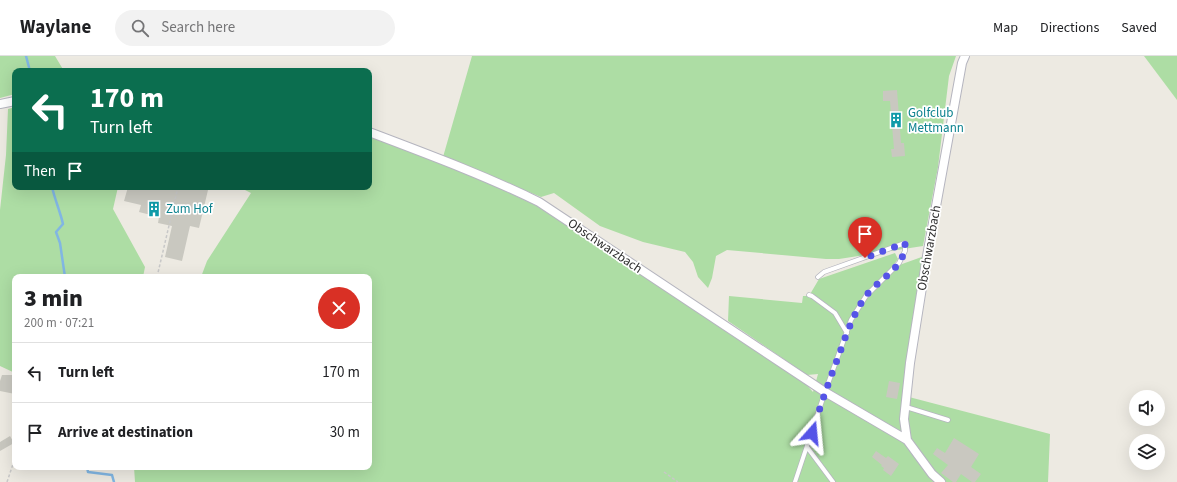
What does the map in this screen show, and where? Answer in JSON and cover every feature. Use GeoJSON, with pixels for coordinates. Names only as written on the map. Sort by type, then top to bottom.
{"type":"FeatureCollection","features":[{"type":"Feature","properties":{"kind":"street","name":"Obschwarzbach"},"geometry":{"type":"LineString","coordinates":[[907,440],[904,419],[910,363],[927,256],[964,56]]}},
{"type":"Feature","properties":{"kind":"street"},"geometry":{"type":"LineString","coordinates":[[0,104],[12,102]]}},
{"type":"Feature","properties":{"kind":"street","name":"Obschwarzbach"},"geometry":{"type":"LineString","coordinates":[[372,133],[496,181],[539,202],[825,392],[907,440],[932,474],[942,482]]}},
{"type":"Feature","properties":{"kind":"lane","name":"Obschwarzbach"},"geometry":{"type":"LineString","coordinates":[[795,482],[851,320],[866,296],[900,264],[905,251],[905,243],[824,272],[818,277]]}},
{"type":"Feature","properties":{"kind":"lane"},"geometry":{"type":"LineString","coordinates":[[809,295],[835,313],[847,333]]}},
{"type":"Feature","properties":{"kind":"lane"},"geometry":{"type":"LineString","coordinates":[[906,407],[948,420]]}},
{"type":"Feature","properties":{"kind":"lane"},"geometry":{"type":"LineString","coordinates":[[807,447],[833,482]]}},
{"type":"Feature","properties":{"kind":"path"},"geometry":{"type":"LineString","coordinates":[[158,274],[177,190]]}},
{"type":"Feature","properties":{"kind":"path"},"geometry":{"type":"LineString","coordinates":[[7,482],[12,467]]}},
{"type":"Feature","properties":{"kind":"path"},"geometry":{"type":"LineString","coordinates":[[664,472],[678,482]]}},
{"type":"Feature","properties":{"kind":"green space"},"geometry":{"type":"Polygon","coordinates":[[[0,56],[55,56],[62,68],[12,68],[12,95],[0,98],[0,56]]]}},
{"type":"Feature","properties":{"kind":"green space"},"geometry":{"type":"Polygon","coordinates":[[[472,56],[956,56],[949,76],[938,167],[923,246],[839,259],[727,250],[716,256],[712,278],[708,288],[698,277],[693,262],[685,252],[643,242],[600,226],[554,193],[541,197],[443,157],[472,56]]]}},
{"type":"Feature","properties":{"kind":"green space"},"geometry":{"type":"Polygon","coordinates":[[[1144,56],[1177,56],[1177,100],[1144,56]]]}},
{"type":"Feature","properties":{"kind":"green space"},"geometry":{"type":"Polygon","coordinates":[[[12,108],[12,190],[117,190],[113,209],[145,267],[144,274],[12,274],[12,372],[0,366],[0,210],[6,155],[8,109],[12,108]]]}},
{"type":"Feature","properties":{"kind":"green space"},"geometry":{"type":"Polygon","coordinates":[[[372,138],[455,167],[537,206],[803,381],[813,392],[818,374],[807,375],[728,321],[729,296],[802,303],[803,296],[809,296],[819,279],[895,253],[898,259],[891,268],[930,254],[909,397],[1050,434],[1048,482],[135,482],[134,470],[372,470],[372,274],[202,274],[207,261],[251,193],[245,190],[372,190],[372,138]]]}},
{"type":"Feature","properties":{"kind":"building","name":"Golfclub Mettmann"},"geometry":{"type":"Polygon","coordinates":[[[897,90],[901,143],[904,143],[905,156],[892,157],[891,149],[894,149],[890,101],[883,101],[883,91],[897,90]]]}},
{"type":"Feature","properties":{"kind":"building"},"geometry":{"type":"Polygon","coordinates":[[[127,190],[208,190],[199,228],[190,226],[182,261],[165,257],[172,226],[158,223],[159,217],[139,212],[141,205],[124,201],[127,190]]]}},
{"type":"Feature","properties":{"kind":"building"},"geometry":{"type":"Polygon","coordinates":[[[2,375],[12,375],[12,393],[0,391],[0,381],[2,375]]]}},
{"type":"Feature","properties":{"kind":"building"},"geometry":{"type":"Polygon","coordinates":[[[889,381],[900,383],[897,399],[886,397],[889,381]]]}},
{"type":"Feature","properties":{"kind":"building"},"geometry":{"type":"Polygon","coordinates":[[[10,436],[12,440],[12,444],[0,451],[0,442],[10,436]]]}},
{"type":"Feature","properties":{"kind":"building"},"geometry":{"type":"Polygon","coordinates":[[[954,438],[979,454],[971,467],[981,474],[975,482],[972,482],[961,474],[956,482],[953,482],[941,473],[948,465],[933,454],[937,448],[945,453],[954,438]]]}},
{"type":"Feature","properties":{"kind":"building"},"geometry":{"type":"Polygon","coordinates":[[[876,451],[886,458],[888,456],[899,464],[891,476],[883,470],[884,468],[881,466],[882,465],[872,457],[876,451]]]}},
{"type":"Feature","properties":{"kind":"waterway"},"geometry":{"type":"LineString","coordinates":[[26,56],[29,68]]}},
{"type":"Feature","properties":{"kind":"waterway"},"geometry":{"type":"LineString","coordinates":[[53,190],[63,224],[56,232],[60,243],[65,274]]}},
{"type":"Feature","properties":{"kind":"waterway"},"geometry":{"type":"LineString","coordinates":[[88,470],[88,472],[112,475],[114,482]]}},
{"type":"Feature","properties":{"kind":"place","name":"Golfclub Mettmann"},"geometry":{"type":"Point","coordinates":[896,120]}},
{"type":"Feature","properties":{"kind":"place","name":"Zum Hof"},"geometry":{"type":"Point","coordinates":[154,209]}},
{"type":"Feature","properties":{"kind":"route"},"geometry":{"type":"LineString","coordinates":[[812,433],[851,320],[866,296],[900,264],[905,251],[905,243],[865,258]]}}]}
